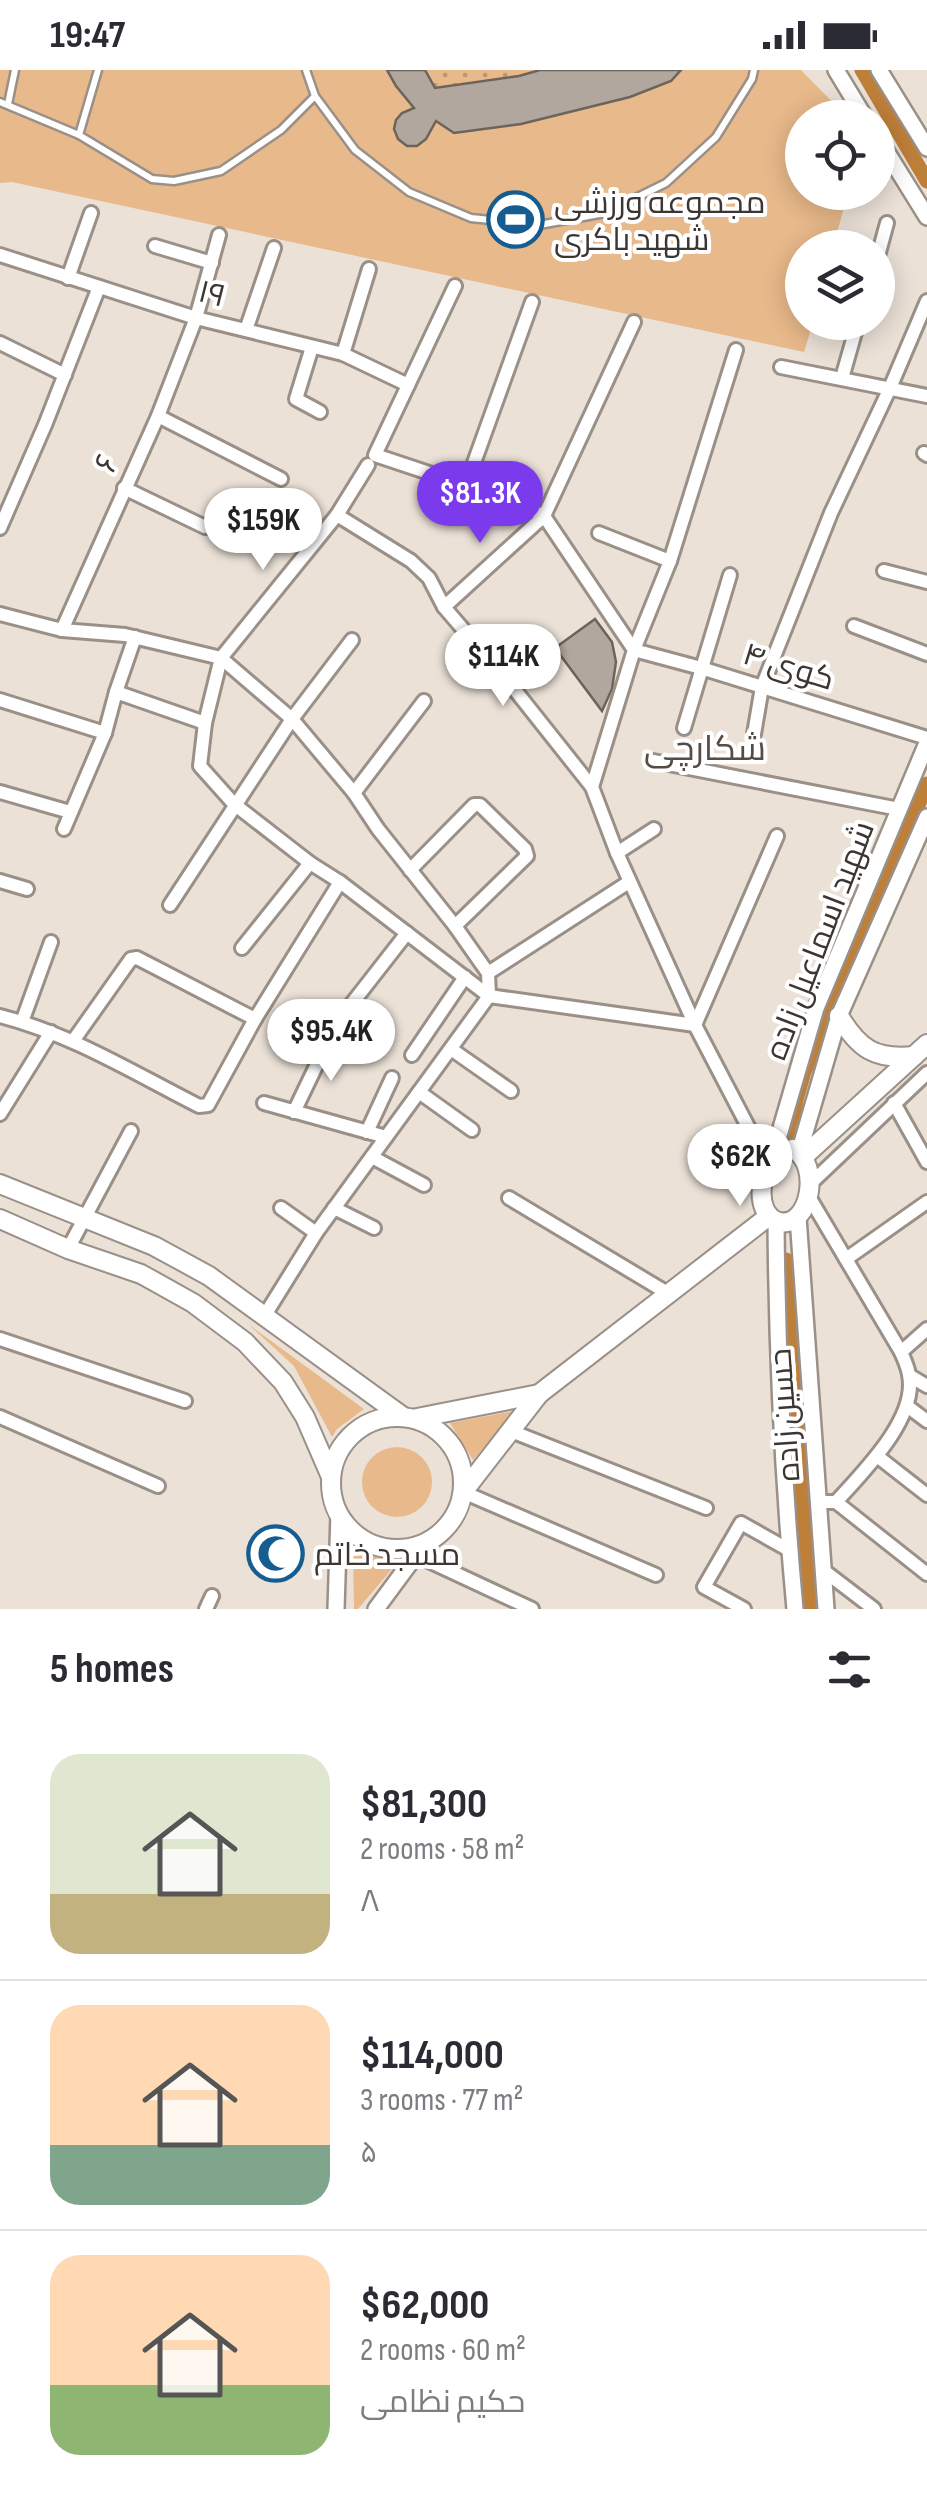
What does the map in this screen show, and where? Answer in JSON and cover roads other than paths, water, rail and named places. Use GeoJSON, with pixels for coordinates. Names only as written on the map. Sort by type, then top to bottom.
{"type":"FeatureCollection","features":[{"type":"Feature","properties":{"kind":"main road"},"geometry":{"type":"LineString","coordinates":[[840,1016],[850,1034],[875,1054],[894,1058],[921,1050]]}},
{"type":"Feature","properties":{"kind":"main road"},"geometry":{"type":"LineString","coordinates":[[801,1155],[921,1050]]}},
{"type":"Feature","properties":{"kind":"main road"},"geometry":{"type":"LineString","coordinates":[[463,1492],[539,1394],[772,1219],[789,1222],[798,1218],[809,1190],[809,1169],[801,1155],[792,1150],[782,1151],[770,1162],[762,1190],[763,1203],[772,1219]]}},
{"type":"Feature","properties":{"kind":"main road"},"geometry":{"type":"LineString","coordinates":[[0,1184],[154,1246],[208,1276],[409,1418],[433,1426],[447,1439],[458,1455],[463,1473],[460,1506],[452,1522],[420,1549],[386,1548],[367,1542],[351,1530],[332,1496],[336,1456],[354,1432],[381,1418],[409,1418],[539,1394]]}},
{"type":"Feature","properties":{"kind":"main road"},"geometry":{"type":"LineString","coordinates":[[3,1224],[142,1274],[193,1304],[245,1342],[283,1382],[305,1417],[331,1477]]}},
{"type":"Feature","properties":{"kind":"street"},"geometry":{"type":"LineString","coordinates":[[836,70],[854,100]]}},
{"type":"Feature","properties":{"kind":"street"},"geometry":{"type":"LineString","coordinates":[[879,70],[919,122],[927,148]]}},
{"type":"Feature","properties":{"kind":"street"},"geometry":{"type":"LineString","coordinates":[[895,165],[927,217]]}},
{"type":"Feature","properties":{"kind":"street"},"geometry":{"type":"LineString","coordinates":[[68,278],[91,213]]}},
{"type":"Feature","properties":{"kind":"street"},"geometry":{"type":"LineString","coordinates":[[885,230],[887,222]]}},
{"type":"Feature","properties":{"kind":"street","name":"۶"},"geometry":{"type":"LineString","coordinates":[[62,630],[158,416],[196,318],[220,235]]}},
{"type":"Feature","properties":{"kind":"street"},"geometry":{"type":"LineString","coordinates":[[155,246],[212,263]]}},
{"type":"Feature","properties":{"kind":"street"},"geometry":{"type":"LineString","coordinates":[[246,330],[274,248]]}},
{"type":"Feature","properties":{"kind":"street","name":"۱۹"},"geometry":{"type":"LineString","coordinates":[[0,255],[196,318],[342,354],[408,385]]}},
{"type":"Feature","properties":{"kind":"street"},"geometry":{"type":"LineString","coordinates":[[342,354],[369,269]]}},
{"type":"Feature","properties":{"kind":"street"},"geometry":{"type":"LineString","coordinates":[[456,286],[375,456],[516,502],[544,516],[634,650]]}},
{"type":"Feature","properties":{"kind":"street"},"geometry":{"type":"LineString","coordinates":[[0,528],[100,288]]}},
{"type":"Feature","properties":{"kind":"street"},"geometry":{"type":"LineString","coordinates":[[754,734],[762,687],[831,513],[927,301]]}},
{"type":"Feature","properties":{"kind":"street"},"geometry":{"type":"LineString","coordinates":[[466,485],[532,302]]}},
{"type":"Feature","properties":{"kind":"street"},"geometry":{"type":"LineString","coordinates":[[444,607],[544,516],[634,322]]}},
{"type":"Feature","properties":{"kind":"street"},"geometry":{"type":"LineString","coordinates":[[842,378],[853,340]]}},
{"type":"Feature","properties":{"kind":"street"},"geometry":{"type":"LineString","coordinates":[[0,343],[65,375]]}},
{"type":"Feature","properties":{"kind":"street"},"geometry":{"type":"LineString","coordinates":[[312,346],[296,399],[320,412]]}},
{"type":"Feature","properties":{"kind":"street"},"geometry":{"type":"LineString","coordinates":[[592,787],[634,650],[670,561],[736,350]]}},
{"type":"Feature","properties":{"kind":"street"},"geometry":{"type":"LineString","coordinates":[[781,366],[927,396]]}},
{"type":"Feature","properties":{"kind":"street"},"geometry":{"type":"LineString","coordinates":[[158,416],[281,480]]}},
{"type":"Feature","properties":{"kind":"street"},"geometry":{"type":"LineString","coordinates":[[368,465],[337,515],[222,658],[205,723],[200,766],[234,804],[489,996],[694,1025]]}},
{"type":"Feature","properties":{"kind":"street"},"geometry":{"type":"LineString","coordinates":[[124,488],[204,527]]}},
{"type":"Feature","properties":{"kind":"street"},"geometry":{"type":"LineString","coordinates":[[337,515],[430,578],[444,607],[592,787],[617,853],[694,1025],[770,1162]]}},
{"type":"Feature","properties":{"kind":"street"},"geometry":{"type":"LineString","coordinates":[[599,533],[670,561]]}},
{"type":"Feature","properties":{"kind":"street"},"geometry":{"type":"LineString","coordinates":[[884,570],[927,582]]}},
{"type":"Feature","properties":{"kind":"street"},"geometry":{"type":"LineString","coordinates":[[684,728],[730,575]]}},
{"type":"Feature","properties":{"kind":"street"},"geometry":{"type":"LineString","coordinates":[[0,614],[62,630],[135,637],[222,658],[292,719],[354,793],[488,973],[489,996],[316,1233],[266,1315]]}},
{"type":"Feature","properties":{"kind":"street"},"geometry":{"type":"LineString","coordinates":[[854,626],[927,654]]}},
{"type":"Feature","properties":{"kind":"street"},"geometry":{"type":"LineString","coordinates":[[64,829],[105,733],[135,637]]}},
{"type":"Feature","properties":{"kind":"street"},"geometry":{"type":"LineString","coordinates":[[170,905],[292,719],[352,640]]}},
{"type":"Feature","properties":{"kind":"street","name":"کوی ۴"},"geometry":{"type":"LineString","coordinates":[[634,650],[927,740]]}},
{"type":"Feature","properties":{"kind":"street"},"geometry":{"type":"LineString","coordinates":[[116,692],[205,723]]}},
{"type":"Feature","properties":{"kind":"street"},"geometry":{"type":"LineString","coordinates":[[0,700],[105,733]]}},
{"type":"Feature","properties":{"kind":"street"},"geometry":{"type":"LineString","coordinates":[[354,793],[424,701]]}},
{"type":"Feature","properties":{"kind":"street","name":"شهید اسماعیل زاده"},"geometry":{"type":"LineString","coordinates":[[770,1162],[816,1008],[927,740]]}},
{"type":"Feature","properties":{"kind":"street"},"geometry":{"type":"LineString","coordinates":[[654,762],[899,809]]}},
{"type":"Feature","properties":{"kind":"street"},"geometry":{"type":"LineString","coordinates":[[0,792],[70,812]]}},
{"type":"Feature","properties":{"kind":"street"},"geometry":{"type":"LineString","coordinates":[[410,870],[474,806],[480,805],[525,849],[526,856],[454,926]]}},
{"type":"Feature","properties":{"kind":"street","name":"شهید اسماعیل زاده"},"geometry":{"type":"LineString","coordinates":[[801,1155],[840,1016],[927,818]]}},
{"type":"Feature","properties":{"kind":"street"},"geometry":{"type":"LineString","coordinates":[[617,853],[654,828]]}},
{"type":"Feature","properties":{"kind":"street"},"geometry":{"type":"LineString","coordinates":[[694,1025],[777,836]]}},
{"type":"Feature","properties":{"kind":"street"},"geometry":{"type":"LineString","coordinates":[[242,948],[310,864]]}},
{"type":"Feature","properties":{"kind":"street"},"geometry":{"type":"LineString","coordinates":[[0,881],[27,889]]}},
{"type":"Feature","properties":{"kind":"street"},"geometry":{"type":"LineString","coordinates":[[0,1016],[73,1041],[202,1107],[208,1105],[255,1019],[340,882]]}},
{"type":"Feature","properties":{"kind":"street"},"geometry":{"type":"LineString","coordinates":[[488,973],[630,882]]}},
{"type":"Feature","properties":{"kind":"street"},"geometry":{"type":"LineString","coordinates":[[350,1006],[406,932]]}},
{"type":"Feature","properties":{"kind":"street"},"geometry":{"type":"LineString","coordinates":[[22,1022],[51,942]]}},
{"type":"Feature","properties":{"kind":"street"},"geometry":{"type":"LineString","coordinates":[[73,1041],[130,960],[137,958],[255,1019]]}},
{"type":"Feature","properties":{"kind":"street"},"geometry":{"type":"LineString","coordinates":[[412,1055],[465,977]]}},
{"type":"Feature","properties":{"kind":"street"},"geometry":{"type":"LineString","coordinates":[[0,1114],[50,1032]]}},
{"type":"Feature","properties":{"kind":"street"},"geometry":{"type":"LineString","coordinates":[[294,1112],[329,1039]]}},
{"type":"Feature","properties":{"kind":"street"},"geometry":{"type":"LineString","coordinates":[[452,1048],[511,1091]]}},
{"type":"Feature","properties":{"kind":"street"},"geometry":{"type":"LineString","coordinates":[[836,1502],[877,1456],[907,1406],[910,1376],[901,1352],[809,1190],[927,1073]]}},
{"type":"Feature","properties":{"kind":"street"},"geometry":{"type":"LineString","coordinates":[[367,1132],[392,1078]]}},
{"type":"Feature","properties":{"kind":"street"},"geometry":{"type":"LineString","coordinates":[[419,1092],[472,1130]]}},
{"type":"Feature","properties":{"kind":"street"},"geometry":{"type":"LineString","coordinates":[[264,1103],[386,1138]]}},
{"type":"Feature","properties":{"kind":"street"},"geometry":{"type":"LineString","coordinates":[[894,1103],[927,1162]]}},
{"type":"Feature","properties":{"kind":"street"},"geometry":{"type":"LineString","coordinates":[[68,1249],[131,1131]]}},
{"type":"Feature","properties":{"kind":"street"},"geometry":{"type":"LineString","coordinates":[[372,1156],[424,1186]]}},
{"type":"Feature","properties":{"kind":"street"},"geometry":{"type":"LineString","coordinates":[[510,1198],[669,1294]]}},
{"type":"Feature","properties":{"kind":"street"},"geometry":{"type":"LineString","coordinates":[[846,1259],[927,1202]]}},
{"type":"Feature","properties":{"kind":"street"},"geometry":{"type":"LineString","coordinates":[[282,1208],[316,1233]]}},
{"type":"Feature","properties":{"kind":"street"},"geometry":{"type":"LineString","coordinates":[[334,1208],[374,1228]]}},
{"type":"Feature","properties":{"kind":"street","name":"حسین زاده"},"geometry":{"type":"LineString","coordinates":[[798,1218],[826,1609]]}},
{"type":"Feature","properties":{"kind":"street","name":"حسین زاده"},"geometry":{"type":"LineString","coordinates":[[772,1219],[777,1359],[795,1609]]}},
{"type":"Feature","properties":{"kind":"street"},"geometry":{"type":"LineString","coordinates":[[901,1352],[927,1329]]}},
{"type":"Feature","properties":{"kind":"street"},"geometry":{"type":"LineString","coordinates":[[0,1339],[186,1401]]}},
{"type":"Feature","properties":{"kind":"street"},"geometry":{"type":"LineString","coordinates":[[910,1376],[927,1386]]}},
{"type":"Feature","properties":{"kind":"street"},"geometry":{"type":"LineString","coordinates":[[907,1406],[927,1421]]}},
{"type":"Feature","properties":{"kind":"street"},"geometry":{"type":"LineString","coordinates":[[0,1417],[158,1486]]}},
{"type":"Feature","properties":{"kind":"street"},"geometry":{"type":"LineString","coordinates":[[511,1431],[706,1508]]}},
{"type":"Feature","properties":{"kind":"street"},"geometry":{"type":"LineString","coordinates":[[877,1456],[927,1495]]}},
{"type":"Feature","properties":{"kind":"street"},"geometry":{"type":"LineString","coordinates":[[463,1492],[656,1575]]}},
{"type":"Feature","properties":{"kind":"street"},"geometry":{"type":"LineString","coordinates":[[818,1502],[836,1502],[927,1574]]}},
{"type":"Feature","properties":{"kind":"street"},"geometry":{"type":"LineString","coordinates":[[336,1609],[339,1514]]}},
{"type":"Feature","properties":{"kind":"street"},"geometry":{"type":"LineString","coordinates":[[744,1609],[704,1587],[741,1523],[789,1550]]}},
{"type":"Feature","properties":{"kind":"street"},"geometry":{"type":"LineString","coordinates":[[376,1609],[420,1549],[532,1609]]}},
{"type":"Feature","properties":{"kind":"street"},"geometry":{"type":"LineString","coordinates":[[822,1570],[874,1609]]}},
{"type":"Feature","properties":{"kind":"lane"},"geometry":{"type":"LineString","coordinates":[[15,70],[4,103],[79,135],[152,178],[174,181],[222,170],[281,130],[316,96]]}},
{"type":"Feature","properties":{"kind":"lane"},"geometry":{"type":"LineString","coordinates":[[79,135],[98,70]]}},
{"type":"Feature","properties":{"kind":"lane"},"geometry":{"type":"LineString","coordinates":[[306,70],[316,96],[355,150],[409,192],[472,218],[539,224],[606,212],[666,182],[716,137],[754,70]]}},
{"type":"Feature","properties":{"kind":"waterway"},"geometry":{"type":"LineString","coordinates":[[862,70],[927,181]]}},
{"type":"Feature","properties":{"kind":"waterway"},"geometry":{"type":"LineString","coordinates":[[789,1144],[804,1072],[927,784]]}},
{"type":"Feature","properties":{"kind":"waterway"},"geometry":{"type":"LineString","coordinates":[[786,1260],[810,1609]]}},
{"type":"Feature","properties":{"kind":"place","name":"مجموعه ورزشی شهید باکری"},"geometry":{"type":"Point","coordinates":[515,220]}},
{"type":"Feature","properties":{"kind":"place","name":"مسجد خاتم"},"geometry":{"type":"Point","coordinates":[275,1554]}},
{"type":"Feature","properties":{"kind":"district","name":"شکارچی"},"geometry":{"type":"Point","coordinates":[705,748]}}]}
